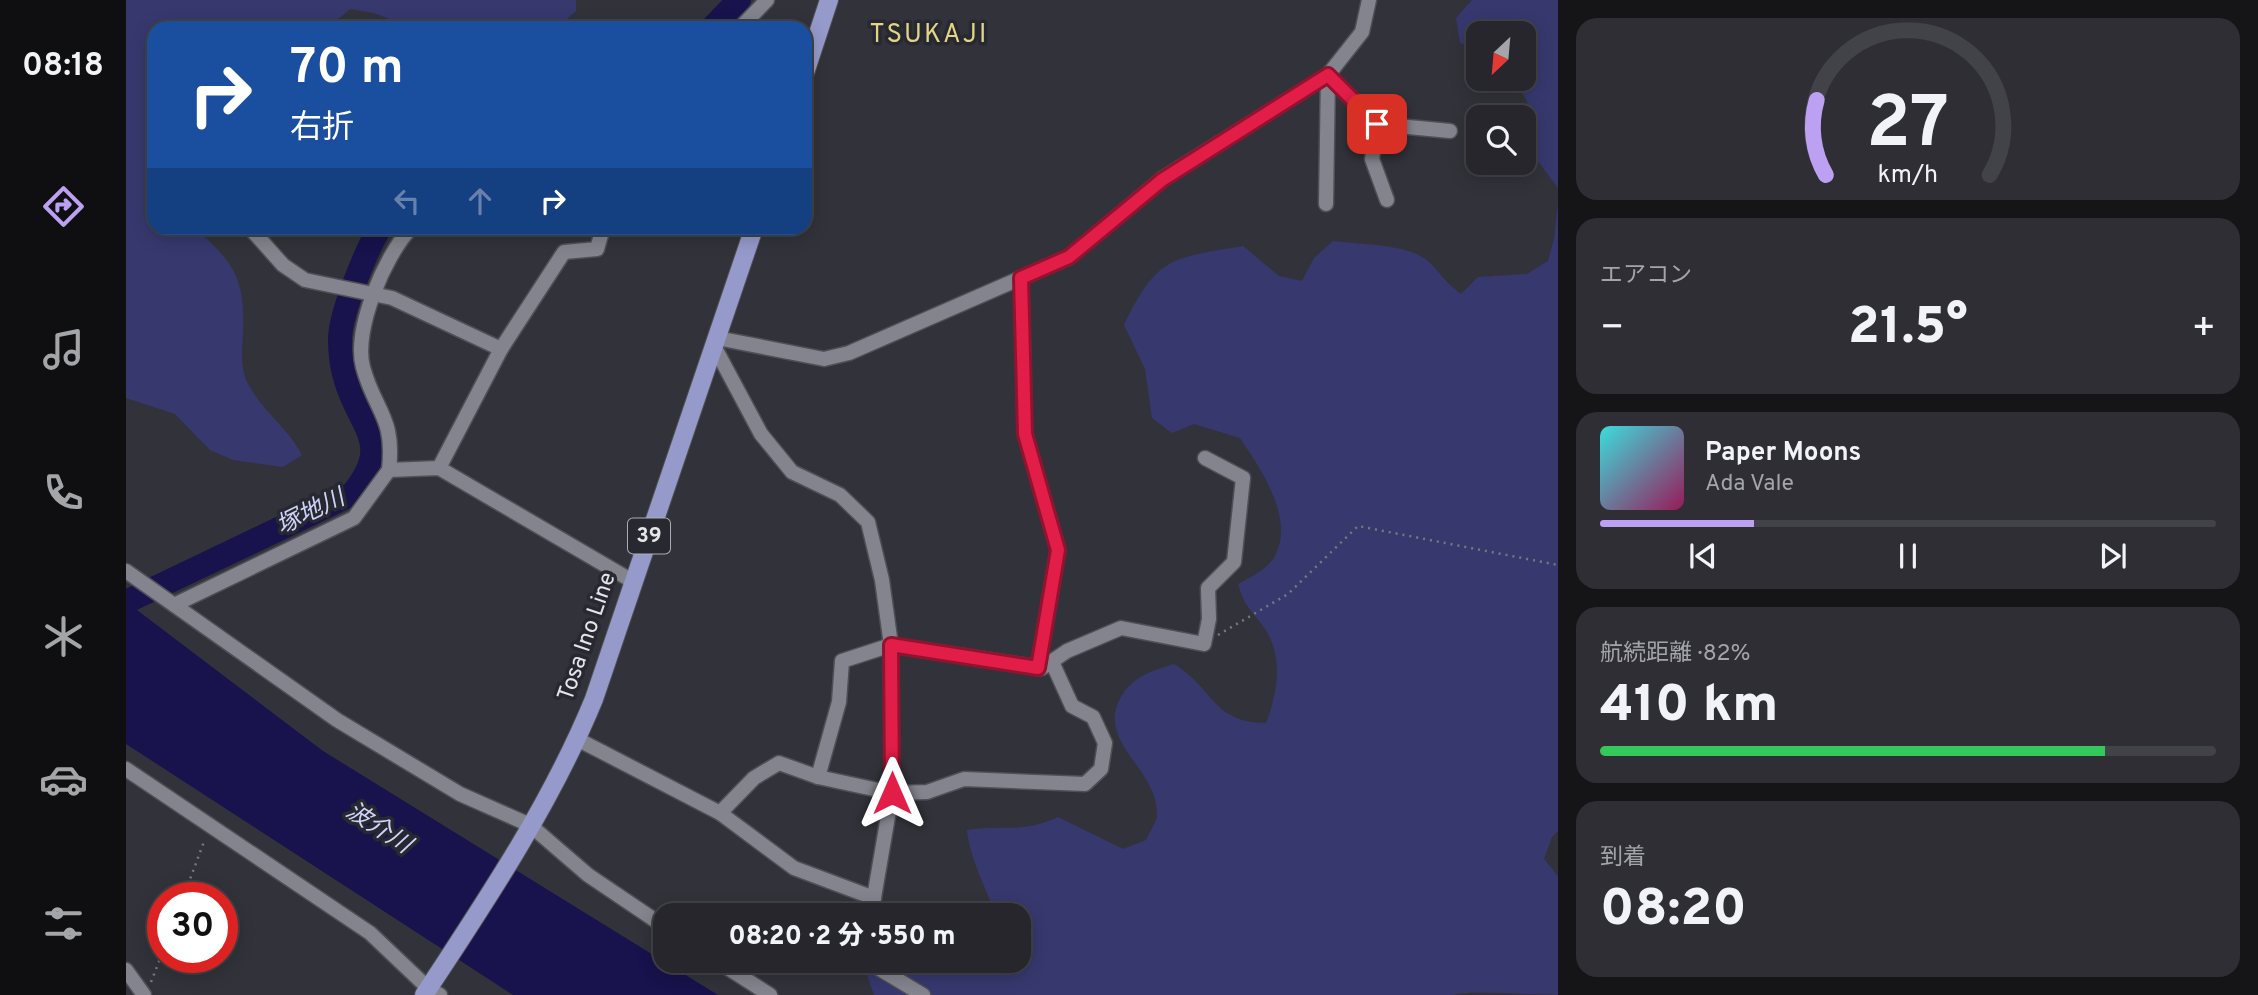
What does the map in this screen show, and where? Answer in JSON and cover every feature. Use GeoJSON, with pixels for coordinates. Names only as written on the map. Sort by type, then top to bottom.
{"type":"FeatureCollection","features":[{"type":"Feature","properties":{"kind":"main road"},"geometry":{"type":"LineString","coordinates":[[812,52],[829,0]]}},
{"type":"Feature","properties":{"kind":"main road","name":"Tosa Ino Line"},"geometry":{"type":"LineString","coordinates":[[431,990],[527,831],[578,739],[752,235]]}},
{"type":"Feature","properties":{"kind":"street"},"geometry":{"type":"LineString","coordinates":[[747,21],[767,0]]}},
{"type":"Feature","properties":{"kind":"street"},"geometry":{"type":"LineString","coordinates":[[716,342],[824,359],[849,353],[1069,257],[1162,180],[1328,75],[1362,32],[1369,0]]}},
{"type":"Feature","properties":{"kind":"street"},"geometry":{"type":"LineString","coordinates":[[1328,75],[1377,124],[1450,131]]}},
{"type":"Feature","properties":{"kind":"street"},"geometry":{"type":"LineString","coordinates":[[1326,204],[1328,75]]}},
{"type":"Feature","properties":{"kind":"street"},"geometry":{"type":"LineString","coordinates":[[1377,124],[1372,159],[1387,200]]}},
{"type":"Feature","properties":{"kind":"street"},"geometry":{"type":"LineString","coordinates":[[256,235],[283,265],[305,280],[392,298],[501,349]]}},
{"type":"Feature","properties":{"kind":"street"},"geometry":{"type":"LineString","coordinates":[[171,602],[354,518],[389,470],[391,432],[370,388],[360,353],[360,336],[373,294],[407,235]]}},
{"type":"Feature","properties":{"kind":"street"},"geometry":{"type":"LineString","coordinates":[[439,468],[501,349],[564,252],[597,249],[601,235]]}},
{"type":"Feature","properties":{"kind":"street"},"geometry":{"type":"LineString","coordinates":[[1021,278],[1025,434],[1058,550],[1038,668]]}},
{"type":"Feature","properties":{"kind":"street"},"geometry":{"type":"LineString","coordinates":[[716,342],[761,434],[792,471],[840,495],[868,522],[883,580],[891,645],[892,793],[873,903]]}},
{"type":"Feature","properties":{"kind":"street"},"geometry":{"type":"LineString","coordinates":[[818,777],[839,702],[842,661],[891,645],[1038,668],[1067,651],[1121,628],[1203,644],[1209,619],[1208,588],[1234,562],[1243,478],[1205,458]]}},
{"type":"Feature","properties":{"kind":"street"},"geometry":{"type":"LineString","coordinates":[[389,470],[439,468],[634,582]]}},
{"type":"Feature","properties":{"kind":"street"},"geometry":{"type":"LineString","coordinates":[[126,570],[380,746],[527,831],[653,919]]}},
{"type":"Feature","properties":{"kind":"street"},"geometry":{"type":"LineString","coordinates":[[720,813],[754,778],[779,764],[818,777],[892,793],[927,792],[964,779],[1085,784],[1101,769],[1105,743],[1093,717],[1072,706],[1052,662]]}},
{"type":"Feature","properties":{"kind":"street"},"geometry":{"type":"LineString","coordinates":[[578,739],[720,813],[794,868],[874,898]]}},
{"type":"Feature","properties":{"kind":"street"},"geometry":{"type":"LineString","coordinates":[[126,769],[370,933],[431,990]]}},
{"type":"Feature","properties":{"kind":"street"},"geometry":{"type":"LineString","coordinates":[[126,970],[147,990]]}},
{"type":"Feature","properties":{"kind":"street"},"geometry":{"type":"LineString","coordinates":[[736,973],[770,995]]}},
{"type":"Feature","properties":{"kind":"street"},"geometry":{"type":"LineString","coordinates":[[886,973],[923,995]]}},
{"type":"Feature","properties":{"kind":"path"},"geometry":{"type":"LineString","coordinates":[[1203,644],[1288,594],[1358,526],[1558,565]]}},
{"type":"Feature","properties":{"kind":"path"},"geometry":{"type":"LineString","coordinates":[[189,882],[210,823]]}},
{"type":"Feature","properties":{"kind":"path"},"geometry":{"type":"LineString","coordinates":[[147,990],[154,973]]}},
{"type":"Feature","properties":{"kind":"shaded area"},"geometry":{"type":"Polygon","coordinates":[[[126,0],[576,0],[576,11],[565,21],[394,21],[374,13],[350,9],[335,21],[147,21],[147,235],[202,235],[229,263],[240,286],[242,299],[242,358],[247,382],[302,455],[283,467],[233,460],[210,450],[175,414],[126,398],[126,0]]]}},
{"type":"Feature","properties":{"kind":"shaded area"},"geometry":{"type":"Polygon","coordinates":[[[1472,0],[1558,0],[1558,188],[1536,158],[1536,105],[1528,105],[1521,91],[1536,91],[1536,21],[1466,21],[1466,45],[1460,43],[1456,18],[1472,0]]]}},
{"type":"Feature","properties":{"kind":"shaded area"},"geometry":{"type":"Polygon","coordinates":[[[1558,204],[1558,831],[1552,837],[1544,859],[1558,876],[1558,995],[874,995],[866,973],[1031,973],[1031,903],[990,903],[975,862],[967,830],[1023,827],[1058,817],[1123,849],[1146,840],[1157,816],[1155,799],[1149,784],[1121,742],[1115,713],[1121,697],[1137,679],[1174,664],[1188,674],[1224,711],[1248,721],[1266,723],[1276,686],[1274,649],[1270,637],[1246,603],[1238,584],[1265,568],[1276,554],[1281,524],[1278,509],[1257,463],[1240,438],[1194,424],[1172,433],[1152,418],[1145,369],[1124,325],[1136,302],[1157,273],[1183,258],[1243,246],[1279,276],[1302,281],[1314,258],[1333,241],[1398,248],[1421,256],[1461,294],[1478,277],[1527,274],[1548,261],[1554,239],[1558,204]]]}},
{"type":"Feature","properties":{"kind":"water","name":"波介川"},"geometry":{"type":"Polygon","coordinates":[[[126,588],[137,610],[323,751],[653,955],[653,973],[682,973],[718,995],[513,995],[126,744],[126,588]]]}},
{"type":"Feature","properties":{"kind":"waterway","name":"塚地川"},"geometry":{"type":"LineString","coordinates":[[719,21],[739,0]]}},
{"type":"Feature","properties":{"kind":"waterway","name":"塚地川"},"geometry":{"type":"LineString","coordinates":[[126,602],[352,494],[364,477],[371,462],[370,436],[345,376],[340,338],[355,281],[376,235]]}},
{"type":"Feature","properties":{"kind":"district","name":"TSUKAJI"},"geometry":{"type":"Point","coordinates":[929,35]}},
{"type":"Feature","properties":{"kind":"route"},"geometry":{"type":"LineString","coordinates":[[892,793],[891,645],[1038,668],[1058,550],[1025,434],[1021,278],[1069,257],[1162,180],[1328,75],[1377,124]]}}]}
